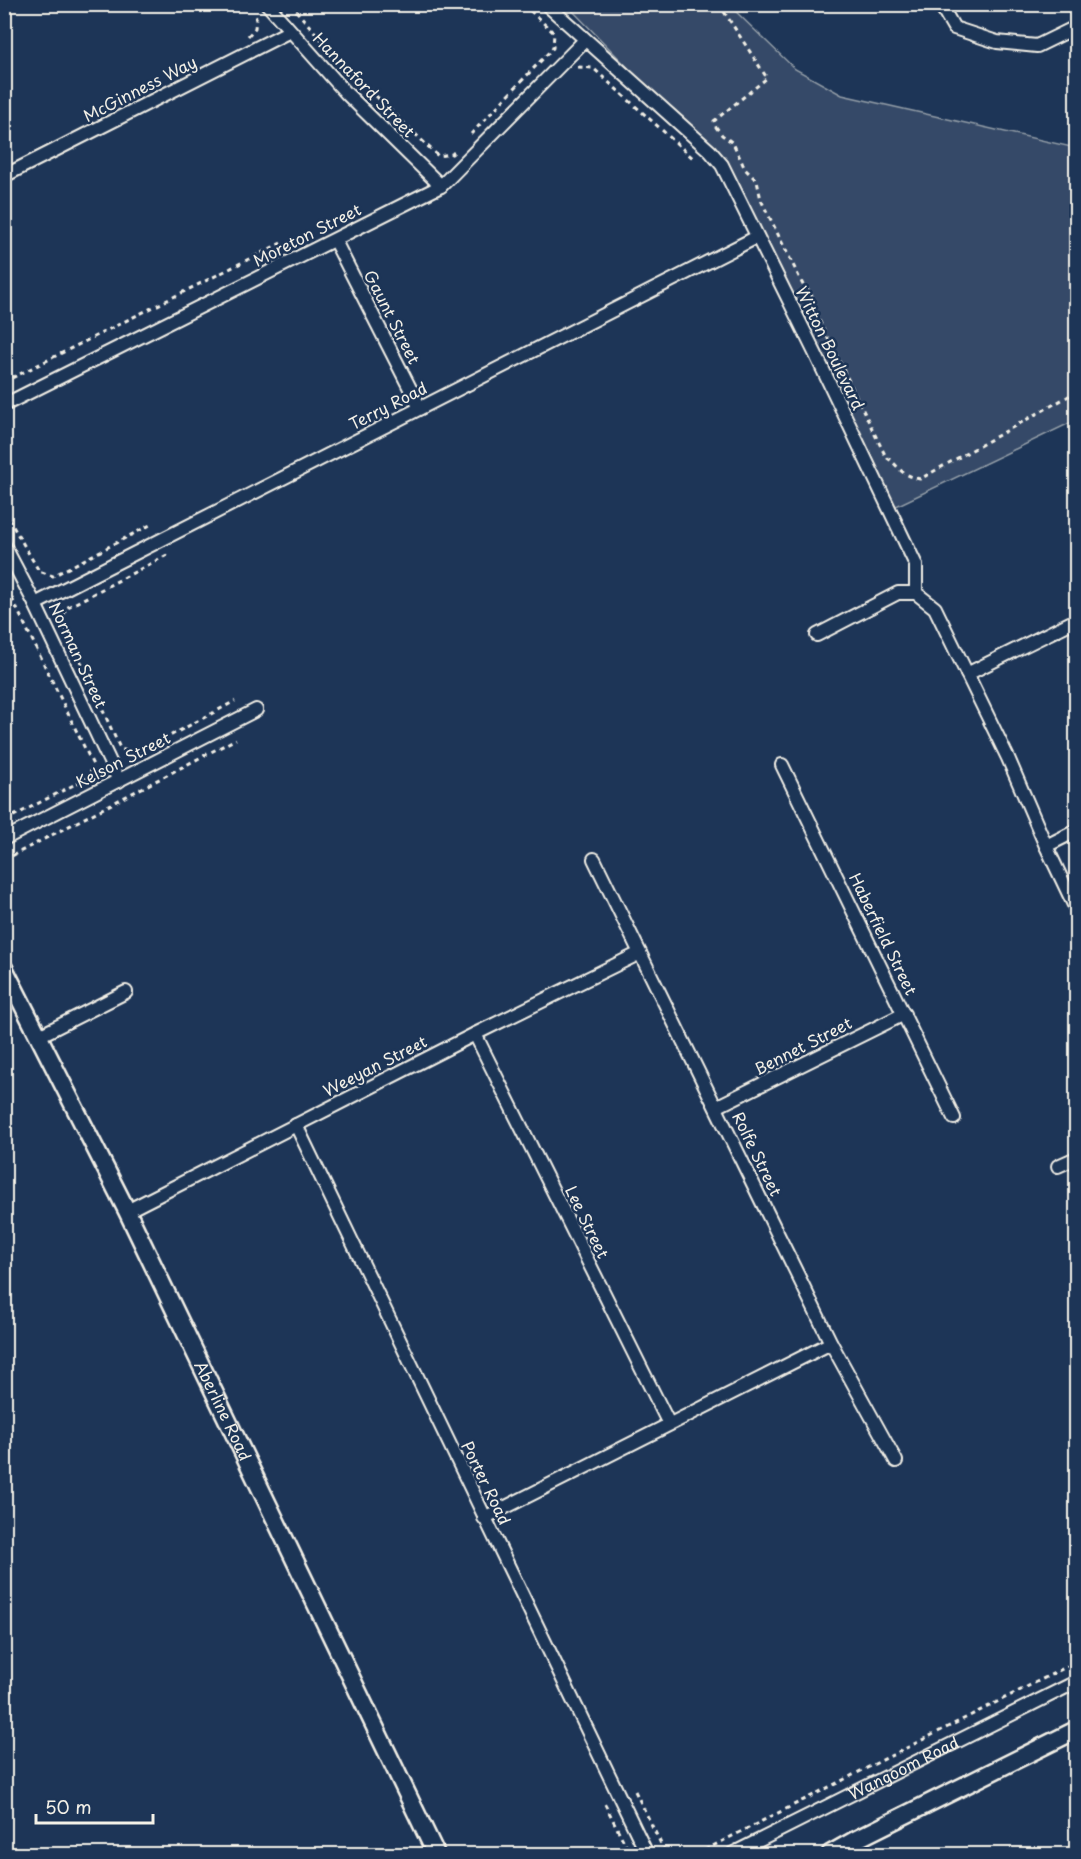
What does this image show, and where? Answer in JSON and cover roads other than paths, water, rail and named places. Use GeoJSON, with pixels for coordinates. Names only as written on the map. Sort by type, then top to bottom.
{"type":"FeatureCollection","features":[{"type":"Feature","properties":{"kind":"street","name":"Hannaford Street"},"geometry":{"type":"LineString","coordinates":[[267,4],[347,94],[441,186]]}},
{"type":"Feature","properties":{"kind":"street","name":"Witton Boulevard"},"geometry":{"type":"LineString","coordinates":[[546,4],[710,151],[722,165],[916,565],[916,593]]}},
{"type":"Feature","properties":{"kind":"street"},"geometry":{"type":"LineString","coordinates":[[940,4],[954,28],[997,42],[1037,46],[1077,27]]}},
{"type":"Feature","properties":{"kind":"street","name":"McGinness Way"},"geometry":{"type":"LineString","coordinates":[[4,176],[290,31]]}},
{"type":"Feature","properties":{"kind":"street","name":"Moreton Street"},"geometry":{"type":"LineString","coordinates":[[4,405],[441,186],[585,40]]}},
{"type":"Feature","properties":{"kind":"street","name":"Terry Road"},"geometry":{"type":"LineString","coordinates":[[35,604],[757,237]]}},
{"type":"Feature","properties":{"kind":"street","name":"Gaunt Street"},"geometry":{"type":"LineString","coordinates":[[335,241],[420,408]]}},
{"type":"Feature","properties":{"kind":"street","name":"Norman Street"},"geometry":{"type":"LineString","coordinates":[[4,545],[35,604],[119,781]]}},
{"type":"Feature","properties":{"kind":"street"},"geometry":{"type":"LineString","coordinates":[[817,635],[898,593],[916,593],[934,608],[1008,758],[1046,846],[1077,909]]}},
{"type":"Feature","properties":{"kind":"street"},"geometry":{"type":"LineString","coordinates":[[967,674],[1077,620]]}},
{"type":"Feature","properties":{"kind":"street","name":"Kelson Street"},"geometry":{"type":"LineString","coordinates":[[4,839],[256,710]]}},
{"type":"Feature","properties":{"kind":"street","name":"Haberfield Street"},"geometry":{"type":"LineString","coordinates":[[782,765],[954,1118]]}},
{"type":"Feature","properties":{"kind":"street"},"geometry":{"type":"LineString","coordinates":[[1046,846],[1077,831]]}},
{"type":"Feature","properties":{"kind":"street","name":"Rolfe Street"},"geometry":{"type":"LineString","coordinates":[[594,859],[831,1343],[896,1461]]}},
{"type":"Feature","properties":{"kind":"street","name":"Weeyan Street"},"geometry":{"type":"LineString","coordinates":[[127,1211],[474,1034],[640,953]]}},
{"type":"Feature","properties":{"kind":"street","name":"Aberline Road"},"geometry":{"type":"LineString","coordinates":[[4,968],[127,1211],[436,1854]]}},
{"type":"Feature","properties":{"kind":"street"},"geometry":{"type":"LineString","coordinates":[[39,1036],[126,992]]}},
{"type":"Feature","properties":{"kind":"street","name":"Bennet Street"},"geometry":{"type":"LineString","coordinates":[[716,1107],[904,1014]]}},
{"type":"Feature","properties":{"kind":"street","name":"Lee Street"},"geometry":{"type":"LineString","coordinates":[[474,1034],[669,1424]]}},
{"type":"Feature","properties":{"kind":"street","name":"Porter Road"},"geometry":{"type":"LineString","coordinates":[[296,1125],[647,1854]]}},
{"type":"Feature","properties":{"kind":"street"},"geometry":{"type":"LineString","coordinates":[[1058,1166],[1077,1158]]}},
{"type":"Feature","properties":{"kind":"street"},"geometry":{"type":"LineString","coordinates":[[484,1518],[831,1343]]}},
{"type":"Feature","properties":{"kind":"street","name":"Wangoom Road"},"geometry":{"type":"LineString","coordinates":[[732,1854],[1077,1682]]}},
{"type":"Feature","properties":{"kind":"street"},"geometry":{"type":"LineString","coordinates":[[830,1854],[1077,1730]]}}]}
